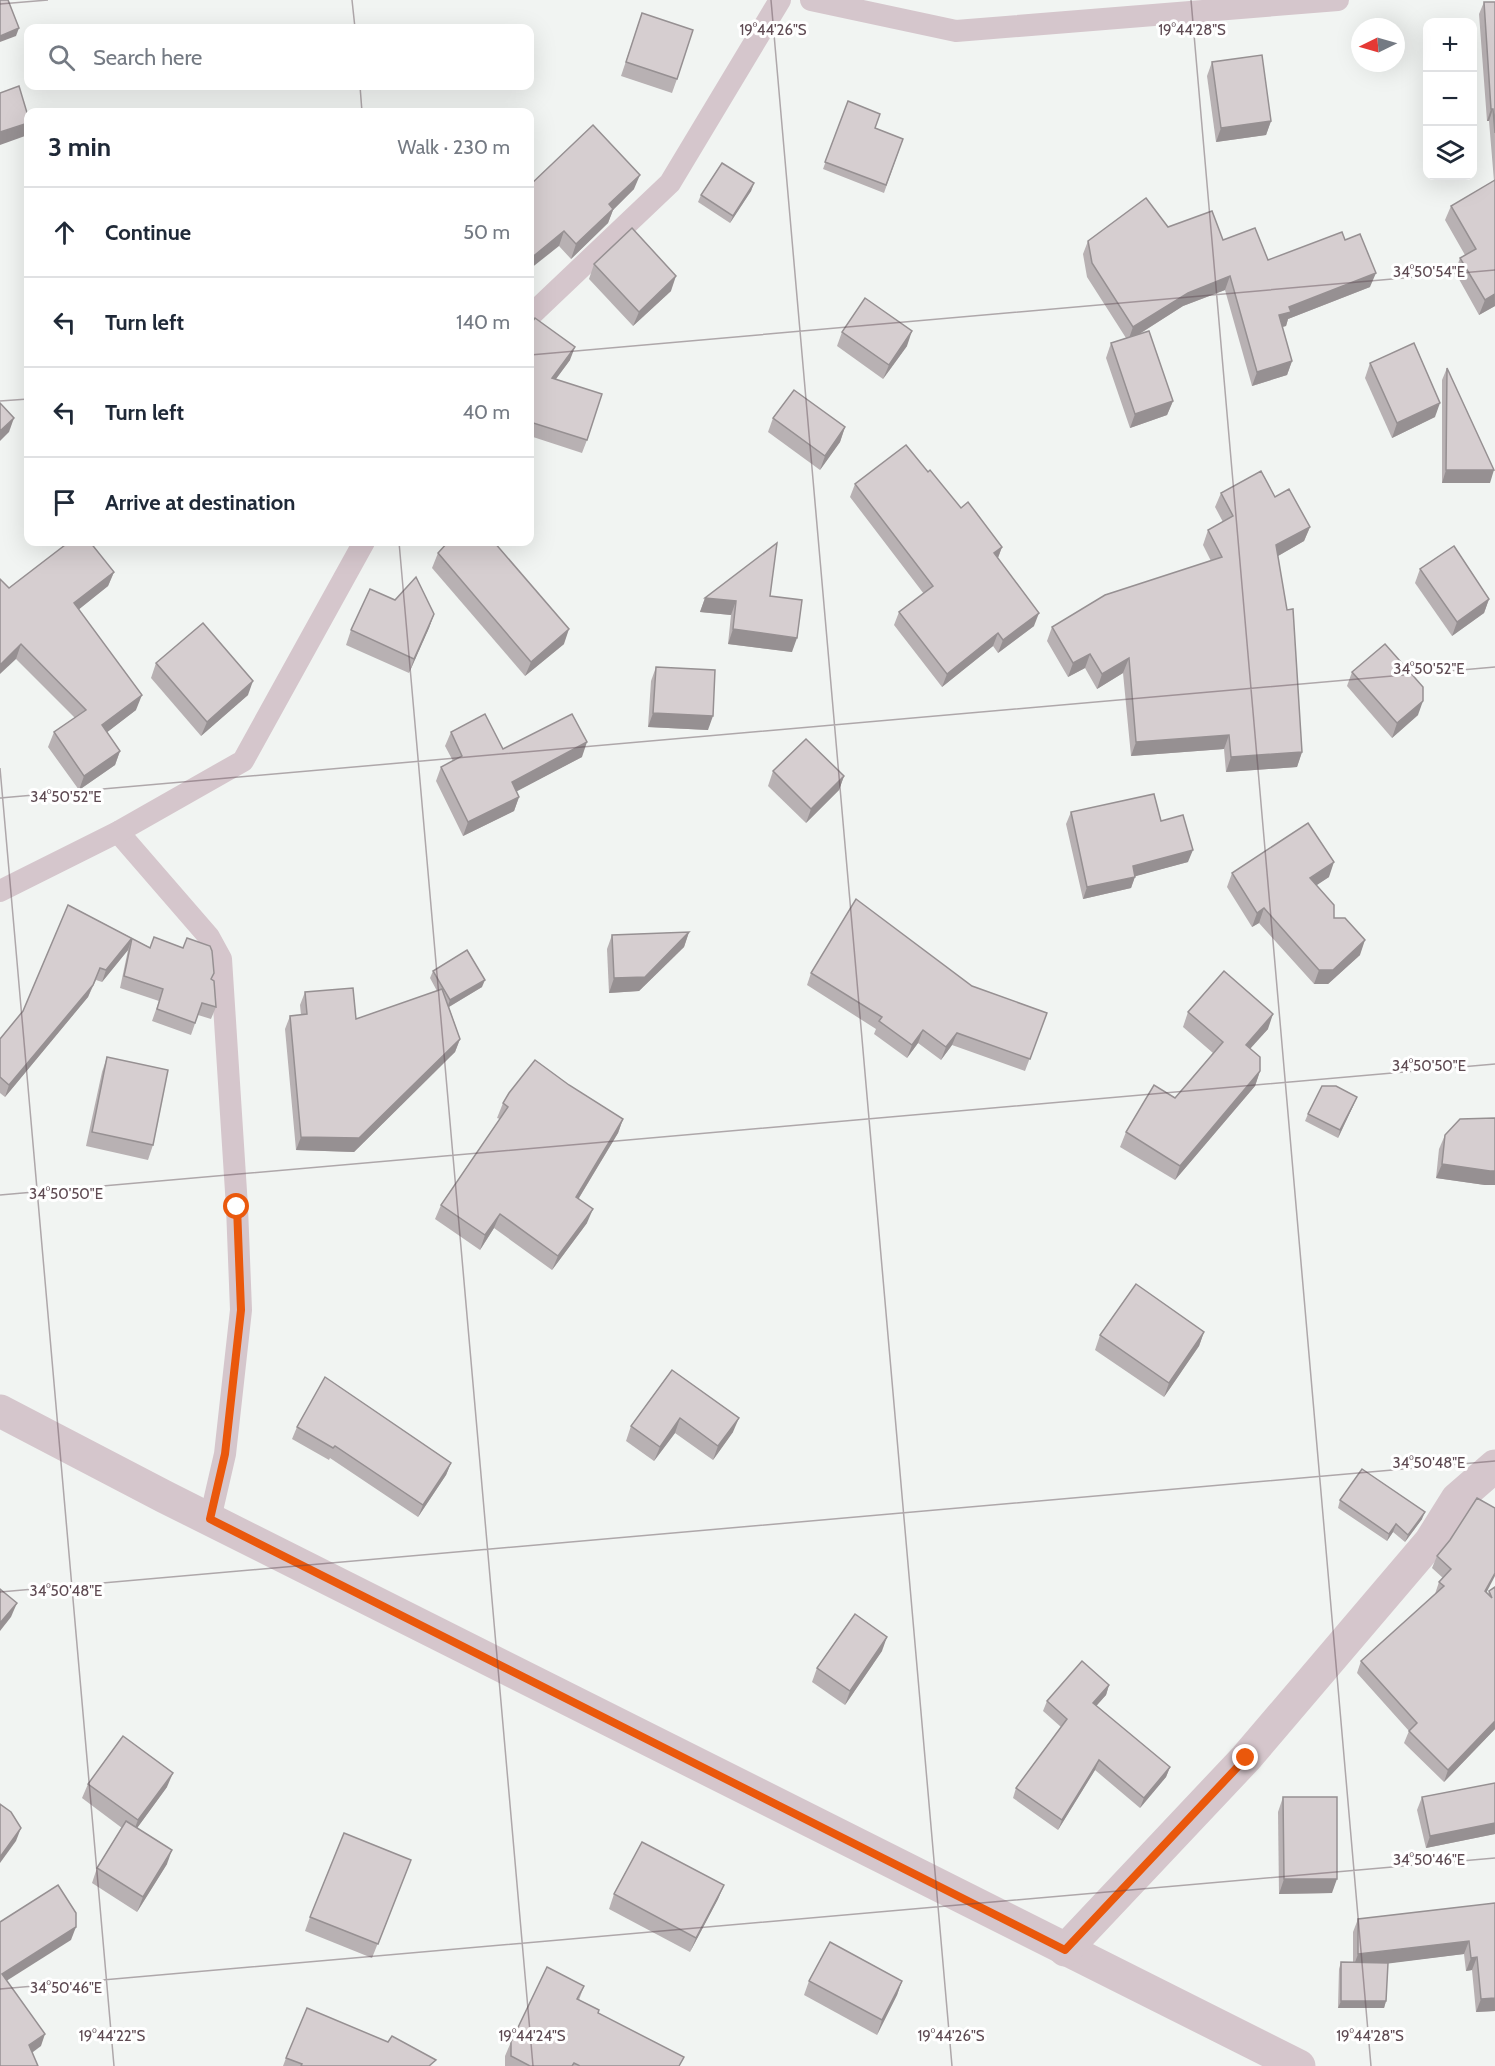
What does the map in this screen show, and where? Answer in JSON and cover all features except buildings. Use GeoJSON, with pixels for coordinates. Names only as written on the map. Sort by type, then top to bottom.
{"type":"FeatureCollection","features":[{"type":"Feature","properties":{"kind":"street"},"geometry":{"type":"LineString","coordinates":[[0,1411],[210,1519],[1299,2066]]}},
{"type":"Feature","properties":{"kind":"street"},"geometry":{"type":"LineString","coordinates":[[1065,1950],[1246,1758],[1430,1542],[1457,1499],[1495,1466]]}},
{"type":"Feature","properties":{"kind":"lane"},"geometry":{"type":"LineString","coordinates":[[534,312],[670,183],[780,0]]}},
{"type":"Feature","properties":{"kind":"lane"},"geometry":{"type":"LineString","coordinates":[[811,0],[956,31],[1338,0]]}},
{"type":"Feature","properties":{"kind":"lane"},"geometry":{"type":"LineString","coordinates":[[0,891],[118,832],[243,761],[362,546]]}},
{"type":"Feature","properties":{"kind":"lane"},"geometry":{"type":"LineString","coordinates":[[118,832],[209,937],[221,959],[224,1034],[237,1207],[241,1310],[225,1454],[210,1519]]}},
{"type":"Feature","properties":{"kind":"route"},"geometry":{"type":"LineString","coordinates":[[237,1207],[241,1310],[225,1454],[210,1519],[1065,1950],[1246,1758]]}}]}
